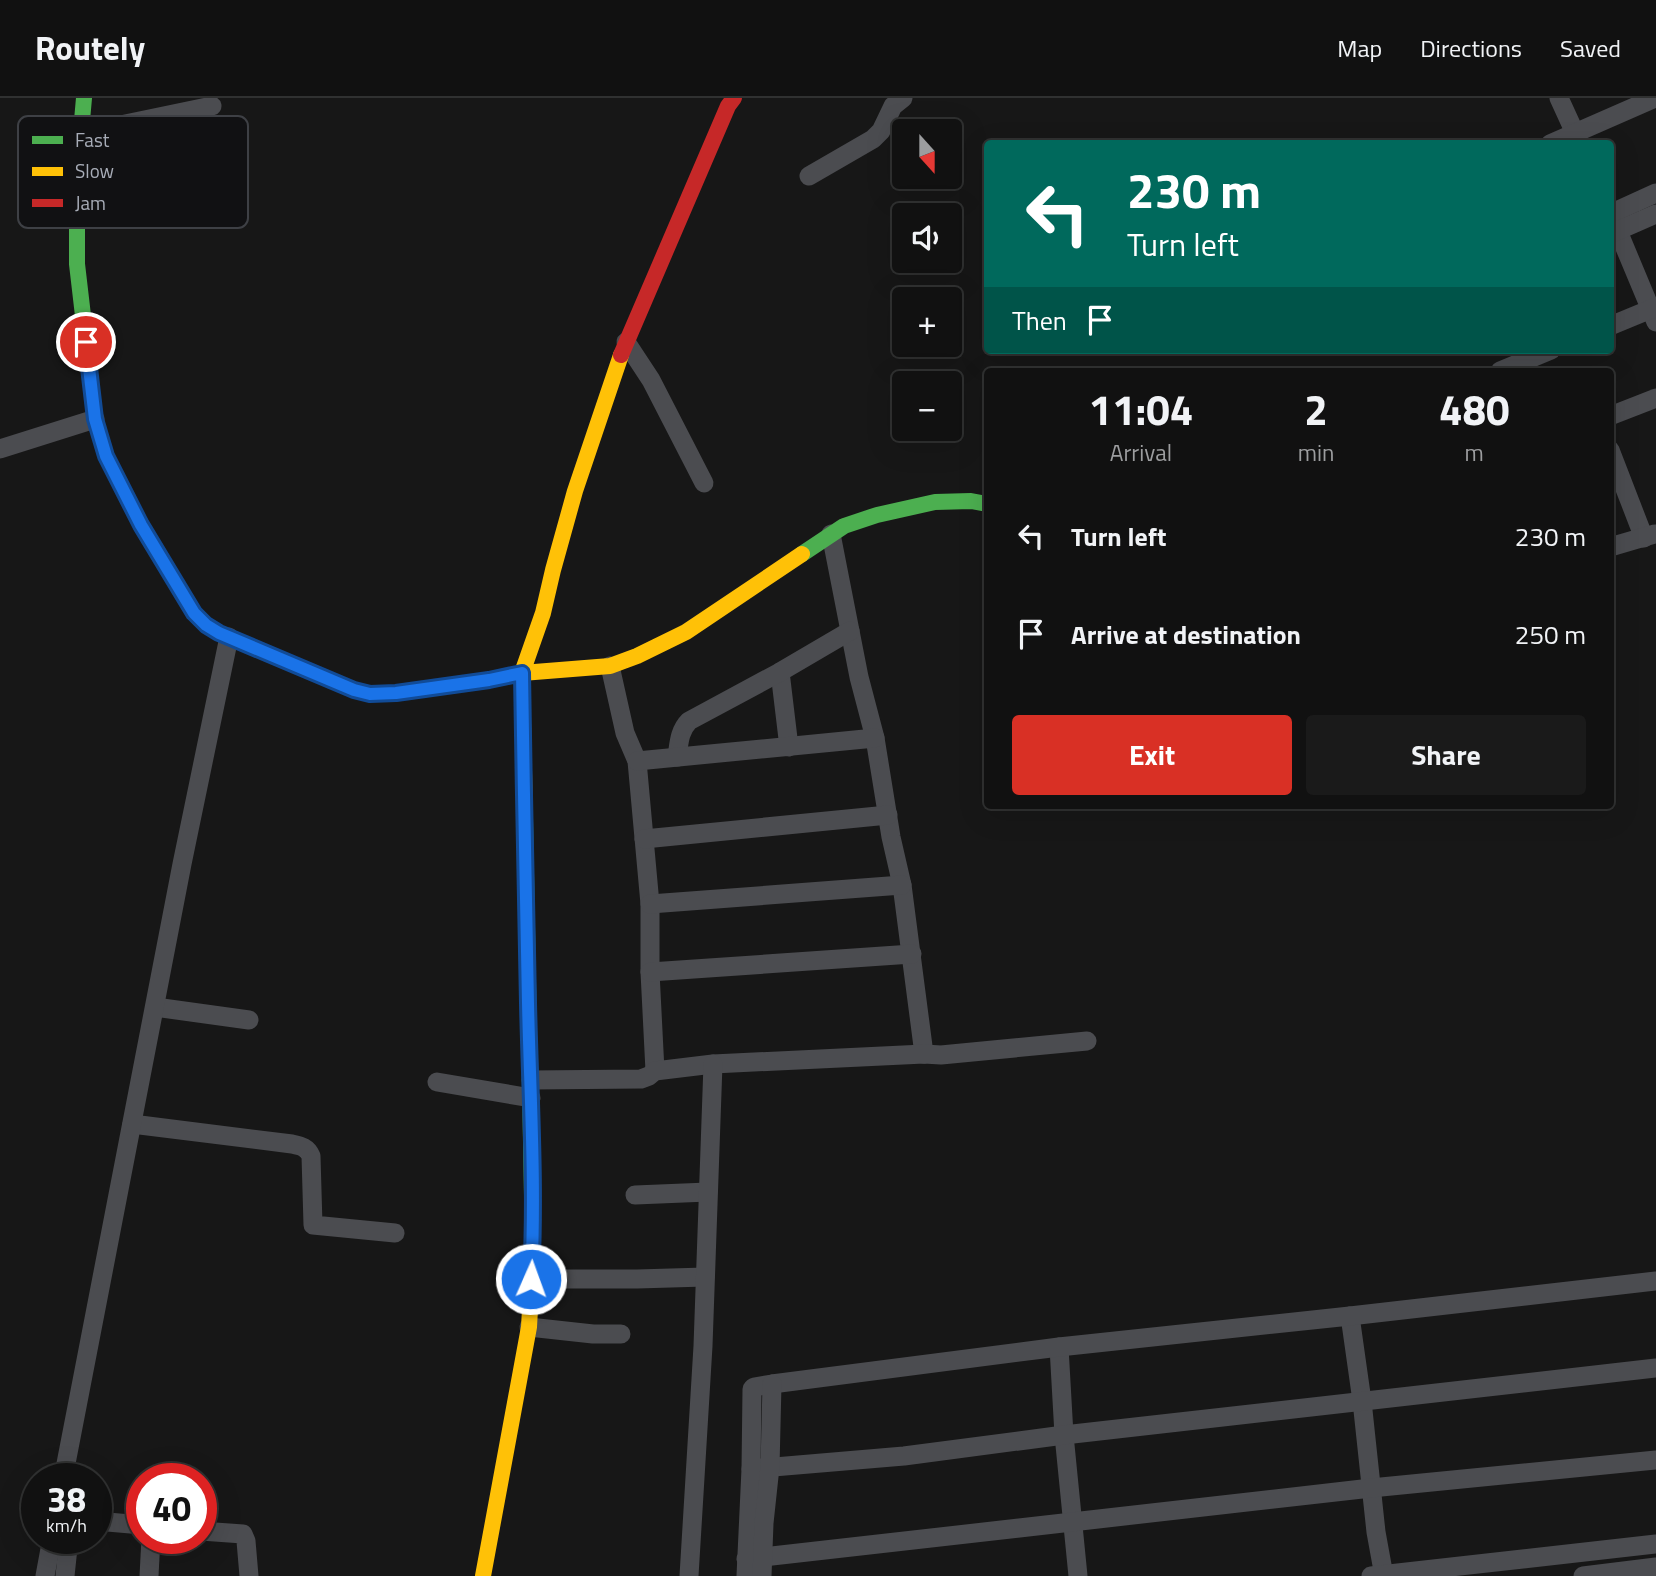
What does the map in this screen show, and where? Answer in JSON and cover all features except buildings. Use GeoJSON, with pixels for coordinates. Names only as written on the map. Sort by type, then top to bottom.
{"type":"FeatureCollection","features":[{"type":"Feature","properties":{"kind":"street"},"geometry":{"type":"LineString","coordinates":[[83,116],[85,98]]}},
{"type":"Feature","properties":{"kind":"street"},"geometry":{"type":"LineString","coordinates":[[483,1576],[529,1327],[533,1238],[522,673],[543,614],[583,468],[626,342],[728,106],[734,98]]}},
{"type":"Feature","properties":{"kind":"street"},"geometry":{"type":"LineString","coordinates":[[809,176],[873,139],[881,131],[893,106],[903,98]]}},
{"type":"Feature","properties":{"kind":"street"},"geometry":{"type":"LineString","coordinates":[[1559,98],[1577,139],[1655,98]]}},
{"type":"Feature","properties":{"kind":"street"},"geometry":{"type":"LineString","coordinates":[[164,116],[212,106]]}},
{"type":"Feature","properties":{"kind":"street"},"geometry":{"type":"LineString","coordinates":[[1614,220],[1656,193]]}},
{"type":"Feature","properties":{"kind":"street"},"geometry":{"type":"LineString","coordinates":[[1614,221],[1656,214]]}},
{"type":"Feature","properties":{"kind":"street"},"geometry":{"type":"LineString","coordinates":[[1614,225],[1654,313],[1614,325]]}},
{"type":"Feature","properties":{"kind":"street"},"geometry":{"type":"LineString","coordinates":[[78,228],[87,422],[141,525],[194,613],[206,625],[354,690],[370,694],[407,691],[522,673],[610,666],[686,632],[844,526],[862,519],[934,502],[984,503]]}},
{"type":"Feature","properties":{"kind":"street"},"geometry":{"type":"LineString","coordinates":[[626,342],[651,380],[704,483]]}},
{"type":"Feature","properties":{"kind":"street"},"geometry":{"type":"LineString","coordinates":[[1507,368],[1541,354]]}},
{"type":"Feature","properties":{"kind":"street"},"geometry":{"type":"LineString","coordinates":[[1614,414],[1656,398]]}},
{"type":"Feature","properties":{"kind":"street"},"geometry":{"type":"LineString","coordinates":[[0,449],[87,422]]}},
{"type":"Feature","properties":{"kind":"street"},"geometry":{"type":"LineString","coordinates":[[1614,459],[1650,536],[1614,546]]}},
{"type":"Feature","properties":{"kind":"street"},"geometry":{"type":"LineString","coordinates":[[831,534],[902,885],[924,1054]]}},
{"type":"Feature","properties":{"kind":"street"},"geometry":{"type":"LineString","coordinates":[[677,757],[680,736],[689,721],[850,631]]}},
{"type":"Feature","properties":{"kind":"street"},"geometry":{"type":"LineString","coordinates":[[66,1463],[182,864],[229,637]]}},
{"type":"Feature","properties":{"kind":"street"},"geometry":{"type":"LineString","coordinates":[[610,666],[625,733],[637,761],[650,904],[655,1071]]}},
{"type":"Feature","properties":{"kind":"street"},"geometry":{"type":"LineString","coordinates":[[780,672],[789,747]]}},
{"type":"Feature","properties":{"kind":"street"},"geometry":{"type":"LineString","coordinates":[[637,761],[874,738]]}},
{"type":"Feature","properties":{"kind":"street"},"geometry":{"type":"LineString","coordinates":[[644,839],[888,815]]}},
{"type":"Feature","properties":{"kind":"street"},"geometry":{"type":"LineString","coordinates":[[650,904],[902,885]]}},
{"type":"Feature","properties":{"kind":"street"},"geometry":{"type":"LineString","coordinates":[[650,972],[912,954]]}},
{"type":"Feature","properties":{"kind":"street"},"geometry":{"type":"LineString","coordinates":[[155,1007],[250,1020]]}},
{"type":"Feature","properties":{"kind":"street"},"geometry":{"type":"LineString","coordinates":[[437,1082],[531,1089],[641,1079],[655,1071],[713,1064],[941,1055],[1087,1041]]}},
{"type":"Feature","properties":{"kind":"street"},"geometry":{"type":"LineString","coordinates":[[689,1576],[713,1064]]}},
{"type":"Feature","properties":{"kind":"street"},"geometry":{"type":"LineString","coordinates":[[132,1124],[304,1147],[311,1156],[313,1225],[396,1233]]}},
{"type":"Feature","properties":{"kind":"street"},"geometry":{"type":"LineString","coordinates":[[635,1195],[708,1192]]}},
{"type":"Feature","properties":{"kind":"street"},"geometry":{"type":"LineString","coordinates":[[531,1279],[705,1277]]}},
{"type":"Feature","properties":{"kind":"street"},"geometry":{"type":"LineString","coordinates":[[1656,1280],[1059,1347],[772,1384],[761,1468],[754,1567],[1072,1522],[1371,1488],[1656,1460]]}},
{"type":"Feature","properties":{"kind":"street"},"geometry":{"type":"LineString","coordinates":[[1350,1316],[1362,1401],[1380,1576],[1656,1544]]}},
{"type":"Feature","properties":{"kind":"street"},"geometry":{"type":"LineString","coordinates":[[529,1327],[593,1334],[621,1334]]}},
{"type":"Feature","properties":{"kind":"street"},"geometry":{"type":"LineString","coordinates":[[1059,1347],[1064,1435],[1078,1576]]}},
{"type":"Feature","properties":{"kind":"street"},"geometry":{"type":"LineString","coordinates":[[761,1468],[904,1456],[1064,1435],[1656,1368]]}},
{"type":"Feature","properties":{"kind":"street"},"geometry":{"type":"LineString","coordinates":[[217,1532],[243,1534],[248,1551],[248,1576]]}},
{"type":"Feature","properties":{"kind":"street"},"geometry":{"type":"LineString","coordinates":[[44,1576],[49,1554]]}},
{"type":"Feature","properties":{"kind":"street"},"geometry":{"type":"LineString","coordinates":[[65,1576],[67,1554]]}},
{"type":"Feature","properties":{"kind":"street"},"geometry":{"type":"LineString","coordinates":[[149,1576],[150,1554]]}},
{"type":"Feature","properties":{"kind":"street"},"geometry":{"type":"LineString","coordinates":[[1583,1576],[1656,1567]]}},
{"type":"Feature","properties":{"kind":"traffic: fast"},"geometry":{"type":"LineString","coordinates":[[82,116],[84,98]]}},
{"type":"Feature","properties":{"kind":"traffic: fast"},"geometry":{"type":"LineString","coordinates":[[77,228],[77,264],[95,419],[106,456],[141,525],[194,613],[206,625],[321,676]]}},
{"type":"Feature","properties":{"kind":"traffic: fast"},"geometry":{"type":"LineString","coordinates":[[802,554],[844,526],[877,515],[935,502],[984,503]]}},
{"type":"Feature","properties":{"kind":"traffic: fast"},"geometry":{"type":"LineString","coordinates":[[525,819],[532,1274]]}},
{"type":"Feature","properties":{"kind":"traffic: slow"},"geometry":{"type":"LineString","coordinates":[[525,819],[522,673],[543,613],[575,491],[621,355]]}},
{"type":"Feature","properties":{"kind":"traffic: slow"},"geometry":{"type":"LineString","coordinates":[[321,676],[371,694],[396,693],[522,673],[610,666],[686,632],[802,554]]}},
{"type":"Feature","properties":{"kind":"traffic: slow"},"geometry":{"type":"LineString","coordinates":[[483,1576],[529,1327],[532,1274]]}},
{"type":"Feature","properties":{"kind":"traffic: jam"},"geometry":{"type":"LineString","coordinates":[[621,355],[728,106],[734,98]]}},
{"type":"Feature","properties":{"kind":"route"},"geometry":{"type":"LineString","coordinates":[[86,342],[95,419],[106,456],[141,525],[194,613],[206,625],[354,690],[370,694],[396,693],[522,673],[531,1080],[531,1279]]}}]}
